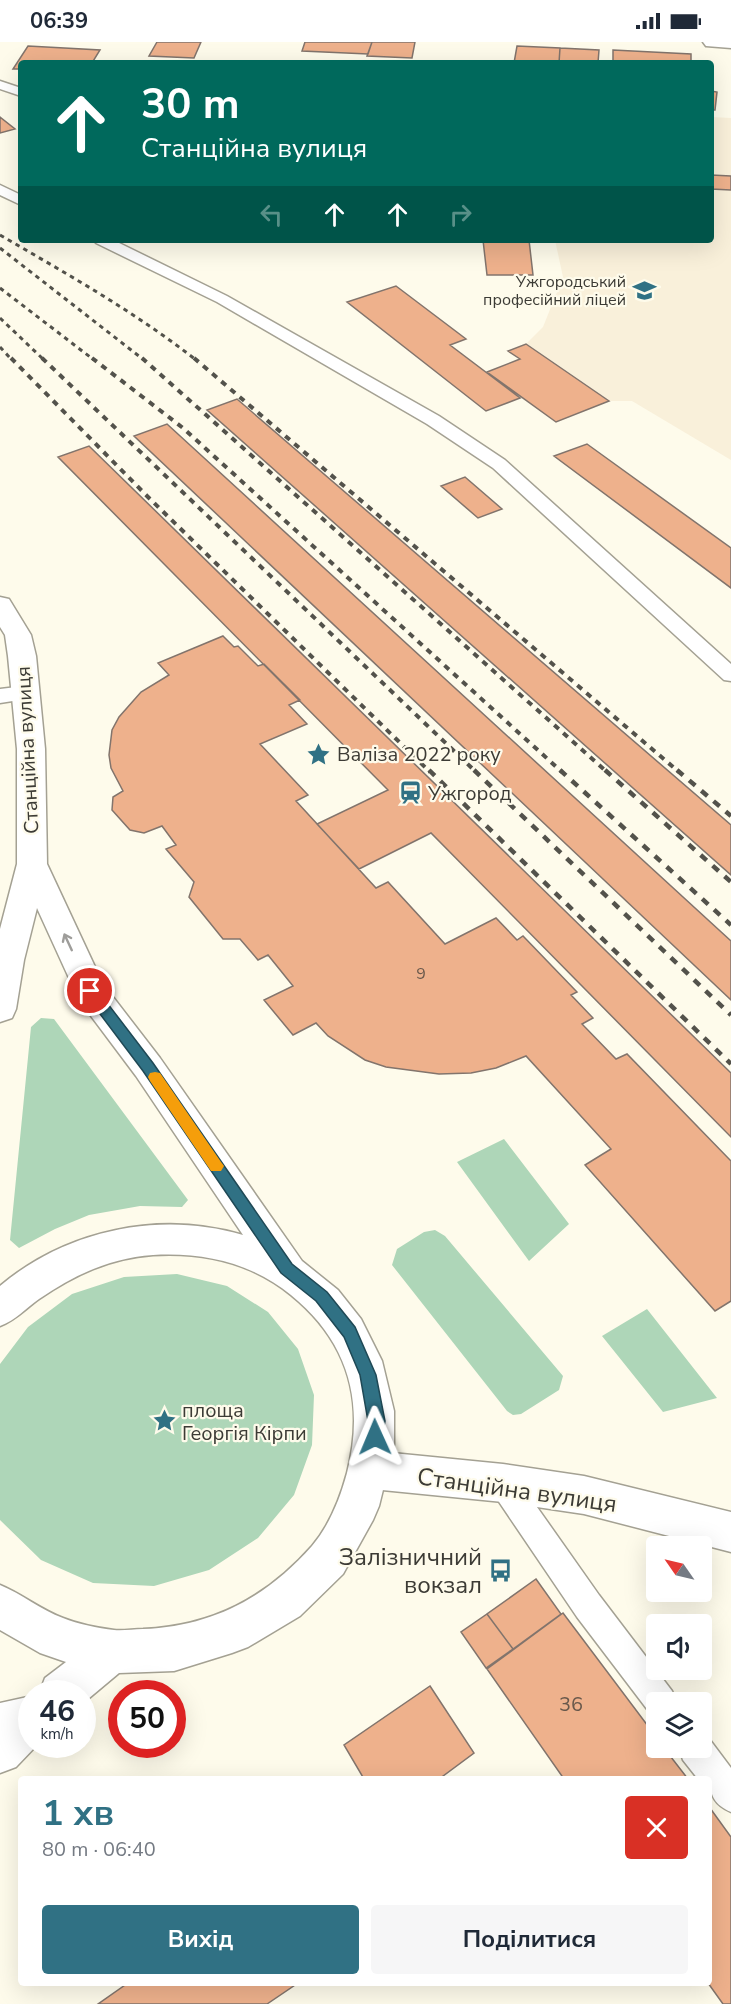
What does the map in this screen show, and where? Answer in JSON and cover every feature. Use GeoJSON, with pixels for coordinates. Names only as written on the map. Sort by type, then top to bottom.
{"type":"FeatureCollection","features":[{"type":"Feature","properties":{"kind":"main road"},"geometry":{"type":"LineString","coordinates":[[712,42],[731,43]]}},
{"type":"Feature","properties":{"kind":"main road","name":"Станційна вулиця"},"geometry":{"type":"LineString","coordinates":[[0,605],[18,635],[12,694],[31,749],[32,864],[8,960],[0,1009]]}},
{"type":"Feature","properties":{"kind":"main road","name":"Станційна вулиця"},"geometry":{"type":"LineString","coordinates":[[32,864],[90,991],[148,1067],[287,1269]]}},
{"type":"Feature","properties":{"kind":"main road"},"geometry":{"type":"LineString","coordinates":[[0,1309],[21,1289],[70,1259],[125,1242],[182,1238],[236,1247],[287,1269],[322,1297],[350,1332],[368,1375],[376,1421],[372,1470],[350,1528],[324,1565],[291,1598],[251,1624],[206,1643],[158,1652],[111,1652],[63,1642],[20,1622],[0,1606]]}},
{"type":"Feature","properties":{"kind":"main road","name":"Станційна вулиця"},"geometry":{"type":"LineString","coordinates":[[372,1470],[503,1483],[584,1495],[731,1532]]}},
{"type":"Feature","properties":{"kind":"main road"},"geometry":{"type":"LineString","coordinates":[[78,1680],[111,1652]]}},
{"type":"Feature","properties":{"kind":"main road"},"geometry":{"type":"LineString","coordinates":[[0,1725],[18,1721]]}},
{"type":"Feature","properties":{"kind":"main road"},"geometry":{"type":"LineString","coordinates":[[0,1751],[18,1732]]}},
{"type":"Feature","properties":{"kind":"lane"},"geometry":{"type":"LineString","coordinates":[[0,85],[18,91]]}},
{"type":"Feature","properties":{"kind":"lane"},"geometry":{"type":"LineString","coordinates":[[0,189],[18,199]]}},
{"type":"Feature","properties":{"kind":"lane"},"geometry":{"type":"LineString","coordinates":[[107,243],[222,299],[433,420],[499,464],[731,675]]}},
{"type":"Feature","properties":{"kind":"lane"},"geometry":{"type":"LineString","coordinates":[[503,1483],[588,1606],[653,1692]]}},
{"type":"Feature","properties":{"kind":"lane"},"geometry":{"type":"LineString","coordinates":[[703,1758],[731,1795]]}},
{"type":"Feature","properties":{"kind":"shaded area","name":"Ужгородський професійний ліцей"},"geometry":{"type":"Polygon","coordinates":[[[714,117],[731,118],[731,460],[632,401],[609,401],[526,344],[543,327],[563,277],[556,243],[714,243],[714,117]]]}},
{"type":"Feature","properties":{"kind":"green space"},"geometry":{"type":"Polygon","coordinates":[[[41,1018],[54,1019],[188,1200],[182,1207],[140,1206],[89,1215],[55,1229],[19,1248],[10,1240],[31,1027],[41,1018]]]}},
{"type":"Feature","properties":{"kind":"green space"},"geometry":{"type":"Polygon","coordinates":[[[504,1139],[569,1224],[529,1261],[457,1162],[504,1139]]]}},
{"type":"Feature","properties":{"kind":"green space"},"geometry":{"type":"Polygon","coordinates":[[[435,1230],[445,1236],[563,1376],[559,1390],[521,1414],[513,1415],[507,1411],[392,1265],[397,1249],[424,1232],[435,1230]]]}},
{"type":"Feature","properties":{"kind":"green space"},"geometry":{"type":"Polygon","coordinates":[[[177,1274],[227,1286],[268,1312],[298,1349],[314,1395],[312,1445],[294,1495],[258,1538],[209,1570],[154,1586],[93,1583],[41,1560],[0,1520],[0,1364],[28,1327],[72,1294],[124,1277],[177,1274]]]}},
{"type":"Feature","properties":{"kind":"green space"},"geometry":{"type":"Polygon","coordinates":[[[647,1309],[717,1398],[663,1412],[602,1336],[647,1309]]]}},
{"type":"Feature","properties":{"kind":"building"},"geometry":{"type":"Polygon","coordinates":[[[157,42],[201,42],[194,58],[149,56],[157,42]]]}},
{"type":"Feature","properties":{"kind":"building"},"geometry":{"type":"Polygon","coordinates":[[[305,42],[372,42],[368,54],[302,51],[305,42]]]}},
{"type":"Feature","properties":{"kind":"building"},"geometry":{"type":"Polygon","coordinates":[[[372,42],[415,42],[412,58],[367,56],[372,42]]]}},
{"type":"Feature","properties":{"kind":"building"},"geometry":{"type":"Polygon","coordinates":[[[28,46],[100,50],[94,60],[19,60],[28,46]]]}},
{"type":"Feature","properties":{"kind":"building"},"geometry":{"type":"Polygon","coordinates":[[[517,46],[560,48],[559,60],[515,60],[517,46]]]}},
{"type":"Feature","properties":{"kind":"building"},"geometry":{"type":"Polygon","coordinates":[[[560,48],[599,50],[598,60],[559,60],[560,48]]]}},
{"type":"Feature","properties":{"kind":"building"},"geometry":{"type":"Polygon","coordinates":[[[613,50],[691,54],[691,60],[613,60],[613,50]]]}},
{"type":"Feature","properties":{"kind":"building"},"geometry":{"type":"Polygon","coordinates":[[[714,92],[717,92],[714,110],[714,92]]]}},
{"type":"Feature","properties":{"kind":"building"},"geometry":{"type":"Polygon","coordinates":[[[0,117],[15,129],[0,133],[0,117]]]}},
{"type":"Feature","properties":{"kind":"building"},"geometry":{"type":"Polygon","coordinates":[[[714,175],[731,176],[731,190],[714,189],[714,175]]]}},
{"type":"Feature","properties":{"kind":"building"},"geometry":{"type":"Polygon","coordinates":[[[483,243],[529,243],[533,275],[487,275],[483,243]]]}},
{"type":"Feature","properties":{"kind":"building"},"geometry":{"type":"Polygon","coordinates":[[[396,286],[466,339],[450,345],[520,398],[486,411],[347,302],[396,286]]]}},
{"type":"Feature","properties":{"kind":"building"},"geometry":{"type":"Polygon","coordinates":[[[526,344],[609,401],[556,422],[487,372],[520,359],[508,351],[526,344]]]}},
{"type":"Feature","properties":{"kind":"building"},"geometry":{"type":"Polygon","coordinates":[[[237,399],[731,825],[731,875],[207,410],[237,399]]]}},
{"type":"Feature","properties":{"kind":"building"},"geometry":{"type":"Polygon","coordinates":[[[167,424],[731,941],[731,1000],[134,436],[167,424]]]}},
{"type":"Feature","properties":{"kind":"building"},"geometry":{"type":"Polygon","coordinates":[[[587,444],[731,548],[731,588],[554,456],[587,444]]]}},
{"type":"Feature","properties":{"kind":"building"},"geometry":{"type":"Polygon","coordinates":[[[89,446],[731,1073],[731,1137],[431,833],[359,869],[317,824],[388,790],[58,457],[89,446]]]}},
{"type":"Feature","properties":{"kind":"building"},"geometry":{"type":"Polygon","coordinates":[[[465,477],[502,509],[478,518],[441,486],[465,477]]]}},
{"type":"Feature","properties":{"kind":"building"},"geometry":{"type":"Polygon","coordinates":[[[223,636],[234,647],[238,646],[258,666],[264,664],[300,700],[289,705],[307,724],[260,744],[308,795],[296,801],[376,888],[388,882],[445,944],[496,918],[517,940],[523,936],[577,992],[571,995],[593,1018],[582,1024],[616,1059],[627,1054],[731,1161],[731,1301],[715,1311],[585,1165],[611,1149],[526,1056],[496,1068],[471,1073],[439,1074],[386,1067],[365,1060],[328,1036],[316,1023],[293,1035],[264,1000],[293,986],[268,955],[258,960],[240,939],[223,939],[189,897],[194,882],[166,849],[176,845],[162,826],[144,833],[130,830],[112,810],[113,797],[123,791],[111,768],[109,755],[112,730],[119,717],[141,692],[169,675],[158,663],[223,636]]]}},
{"type":"Feature","properties":{"kind":"building"},"geometry":{"type":"Polygon","coordinates":[[[536,1579],[561,1614],[513,1649],[487,1614],[536,1579]]]}},
{"type":"Feature","properties":{"kind":"building"},"geometry":{"type":"Polygon","coordinates":[[[563,1613],[646,1723],[646,1758],[672,1758],[686,1776],[562,1776],[487,1669],[563,1613]]]}},
{"type":"Feature","properties":{"kind":"building"},"geometry":{"type":"Polygon","coordinates":[[[487,1614],[513,1649],[486,1668],[461,1632],[487,1614]]]}},
{"type":"Feature","properties":{"kind":"building"},"geometry":{"type":"Polygon","coordinates":[[[430,1686],[474,1753],[443,1776],[362,1776],[344,1745],[430,1686]]]}},
{"type":"Feature","properties":{"kind":"building"},"geometry":{"type":"Polygon","coordinates":[[[712,1811],[731,1837],[731,2004],[723,2004],[710,1986],[712,1986],[712,1811]]]}},
{"type":"Feature","properties":{"kind":"building"},"geometry":{"type":"Polygon","coordinates":[[[124,1986],[294,1986],[267,2004],[98,2004],[124,1986]]]}},
{"type":"Feature","properties":{"kind":"railway"},"geometry":{"type":"LineString","coordinates":[[0,235],[125,310],[196,360]]}},
{"type":"Feature","properties":{"kind":"railway"},"geometry":{"type":"LineString","coordinates":[[0,248],[144,360]]}},
{"type":"Feature","properties":{"kind":"railway"},"geometry":{"type":"LineString","coordinates":[[0,288],[94,360]]}},
{"type":"Feature","properties":{"kind":"railway"},"geometry":{"type":"LineString","coordinates":[[0,318],[44,360]]}},
{"type":"Feature","properties":{"kind":"railway"},"geometry":{"type":"LineString","coordinates":[[0,347],[12,360]]}},
{"type":"Feature","properties":{"kind":"railway"},"geometry":{"type":"LineString","coordinates":[[11,358],[148,497],[430,772]]}},
{"type":"Feature","properties":{"kind":"railway"},"geometry":{"type":"LineString","coordinates":[[42,358],[476,772]]}},
{"type":"Feature","properties":{"kind":"railway"},"geometry":{"type":"LineString","coordinates":[[92,358],[183,428],[562,772]]}},
{"type":"Feature","properties":{"kind":"railway"},"geometry":{"type":"LineString","coordinates":[[142,358],[607,772]]}},
{"type":"Feature","properties":{"kind":"railway"},"geometry":{"type":"LineString","coordinates":[[194,358],[679,772]]}},
{"type":"Feature","properties":{"kind":"railway"},"geometry":{"type":"LineString","coordinates":[[429,770],[731,1064]]}},
{"type":"Feature","properties":{"kind":"railway"},"geometry":{"type":"LineString","coordinates":[[474,770],[731,1015]]}},
{"type":"Feature","properties":{"kind":"railway"},"geometry":{"type":"LineString","coordinates":[[560,770],[731,925]]}},
{"type":"Feature","properties":{"kind":"railway"},"geometry":{"type":"LineString","coordinates":[[605,770],[731,882]]}},
{"type":"Feature","properties":{"kind":"railway"},"geometry":{"type":"LineString","coordinates":[[677,770],[731,816]]}},
{"type":"Feature","properties":{"kind":"slow traffic"},"geometry":{"type":"LineString","coordinates":[[155,1077],[216,1166]]}},
{"type":"Feature","properties":{"kind":"place","name":"Ужгородський професійний ліцей"},"geometry":{"type":"Point","coordinates":[644,290]}},
{"type":"Feature","properties":{"kind":"place","name":"Валіза 2022 року"},"geometry":{"type":"Point","coordinates":[319,754]}},
{"type":"Feature","properties":{"kind":"place","name":"Ужгород"},"geometry":{"type":"Point","coordinates":[410,793]}},
{"type":"Feature","properties":{"kind":"place","name":"площа Георгія Кірпи"},"geometry":{"type":"Point","coordinates":[164,1421]}},
{"type":"Feature","properties":{"kind":"place","name":"Залізничний вокзал"},"geometry":{"type":"Point","coordinates":[500,1571]}},
{"type":"Feature","properties":{"kind":"route"},"geometry":{"type":"LineString","coordinates":[[90,991],[148,1067],[287,1269],[322,1297],[350,1332],[368,1375],[376,1421],[375,1437]]}}]}
